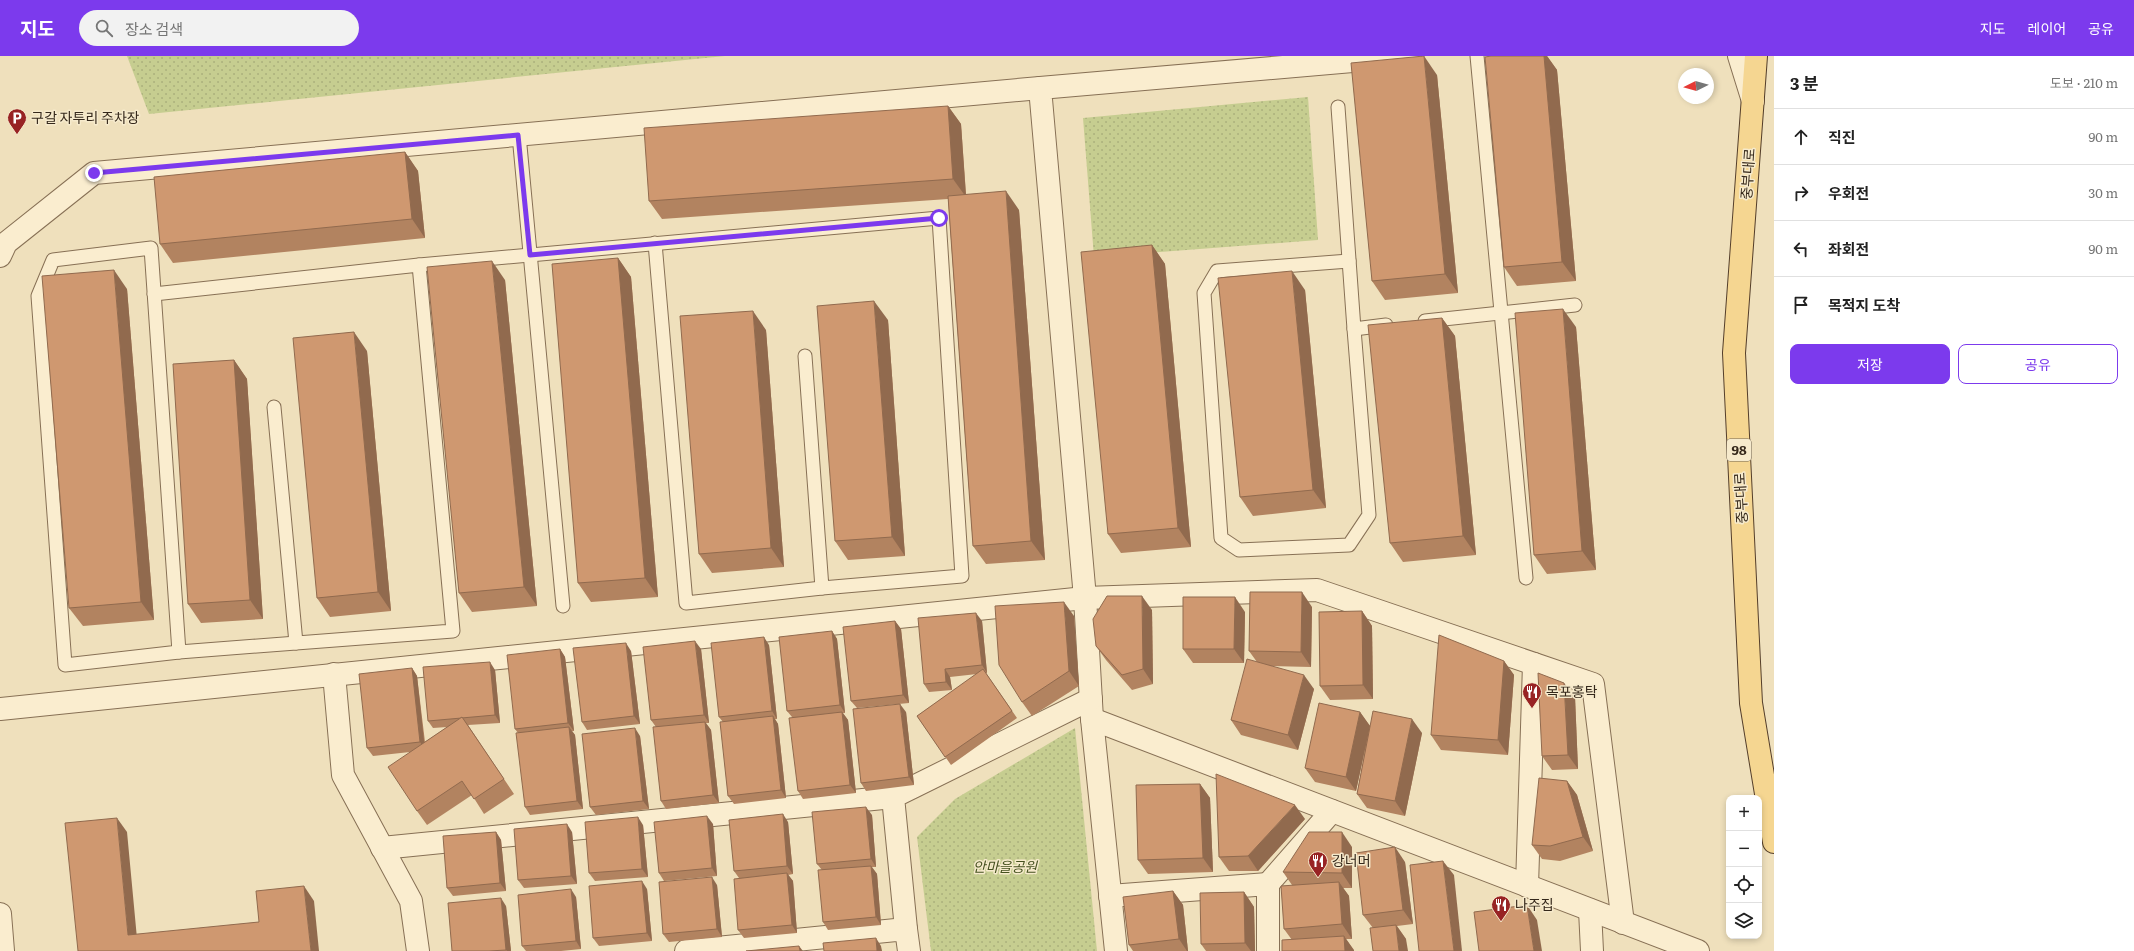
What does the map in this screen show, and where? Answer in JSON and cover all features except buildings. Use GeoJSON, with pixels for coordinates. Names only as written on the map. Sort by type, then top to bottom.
{"type":"FeatureCollection","features":[{"type":"Feature","properties":{"kind":"main road","name":"중부대로"},"geometry":{"type":"LineString","coordinates":[[1756,56],[1734,353],[1751,703],[1774,842]]}},
{"type":"Feature","properties":{"kind":"street"},"geometry":{"type":"LineString","coordinates":[[0,256],[6,243],[94,173],[1410,56]]}},
{"type":"Feature","properties":{"kind":"street"},"geometry":{"type":"LineString","coordinates":[[1738,56],[1753,101]]}},
{"type":"Feature","properties":{"kind":"street"},"geometry":{"type":"LineString","coordinates":[[1040,88],[1085,598],[1092,709],[1116,951]]}},
{"type":"Feature","properties":{"kind":"street"},"geometry":{"type":"LineString","coordinates":[[0,709],[1085,598],[1317,590],[1593,684],[1623,923]]}},
{"type":"Feature","properties":{"kind":"street"},"geometry":{"type":"LineString","coordinates":[[1527,886],[1534,664]]}},
{"type":"Feature","properties":{"kind":"street"},"geometry":{"type":"LineString","coordinates":[[334,674],[343,775],[410,901],[418,951]]}},
{"type":"Feature","properties":{"kind":"street"},"geometry":{"type":"LineString","coordinates":[[382,848],[893,797],[1092,709],[1332,811],[1698,951]]}},
{"type":"Feature","properties":{"kind":"street"},"geometry":{"type":"LineString","coordinates":[[893,797],[909,951]]}},
{"type":"Feature","properties":{"kind":"street"},"geometry":{"type":"LineString","coordinates":[[1268,951],[1268,884],[1332,811]]}},
{"type":"Feature","properties":{"kind":"street"},"geometry":{"type":"LineString","coordinates":[[1110,896],[1268,884]]}},
{"type":"Feature","properties":{"kind":"street"},"geometry":{"type":"LineString","coordinates":[[1590,910],[1592,951]]}},
{"type":"Feature","properties":{"kind":"street"},"geometry":{"type":"LineString","coordinates":[[0,914],[3,951]]}},
{"type":"Feature","properties":{"kind":"street"},"geometry":{"type":"LineString","coordinates":[[686,951],[906,929]]}},
{"type":"Feature","properties":{"kind":"lane"},"geometry":{"type":"LineString","coordinates":[[1477,56],[1526,578]]}},
{"type":"Feature","properties":{"kind":"lane"},"geometry":{"type":"LineString","coordinates":[[1338,107],[1369,515],[1349,545],[1239,550],[1221,538],[1204,293],[1217,271],[1349,261]]}},
{"type":"Feature","properties":{"kind":"lane"},"geometry":{"type":"LineString","coordinates":[[518,135],[563,606]]}},
{"type":"Feature","properties":{"kind":"lane"},"geometry":{"type":"LineString","coordinates":[[154,294],[419,265],[655,243],[939,218],[962,576],[822,588],[686,603],[655,243]]}},
{"type":"Feature","properties":{"kind":"lane"},"geometry":{"type":"LineString","coordinates":[[179,652],[151,248],[53,260],[38,296],[65,665],[179,652],[453,631],[419,265]]}},
{"type":"Feature","properties":{"kind":"lane"},"geometry":{"type":"LineString","coordinates":[[1354,329],[1574,305]]}},
{"type":"Feature","properties":{"kind":"lane"},"geometry":{"type":"LineString","coordinates":[[805,356],[822,588]]}},
{"type":"Feature","properties":{"kind":"lane"},"geometry":{"type":"LineString","coordinates":[[274,406],[296,643]]}},
{"type":"Feature","properties":{"kind":"green space"},"geometry":{"type":"Polygon","coordinates":[[[127,56],[725,56],[149,114],[127,56]]]}},
{"type":"Feature","properties":{"kind":"green space"},"geometry":{"type":"Polygon","coordinates":[[[1308,97],[1318,240],[1094,257],[1083,118],[1308,97]]]}},
{"type":"Feature","properties":{"kind":"green space","name":"안마을공원"},"geometry":{"type":"Polygon","coordinates":[[[1075,728],[1097,951],[931,951],[917,837],[955,799],[1075,728]]]}},
{"type":"Feature","properties":{"kind":"place","name":"구갈 자투리 주차장"},"geometry":{"type":"Point","coordinates":[17,135]}},
{"type":"Feature","properties":{"kind":"place","name":"목포홍탁"},"geometry":{"type":"Point","coordinates":[1532,709]}},
{"type":"Feature","properties":{"kind":"place","name":"강너머"},"geometry":{"type":"Point","coordinates":[1318,878]}},
{"type":"Feature","properties":{"kind":"place","name":"나주집"},"geometry":{"type":"Point","coordinates":[1501,922]}},
{"type":"Feature","properties":{"kind":"route"},"geometry":{"type":"LineString","coordinates":[[94,173],[518,135],[530,255],[939,218]]}}]}
